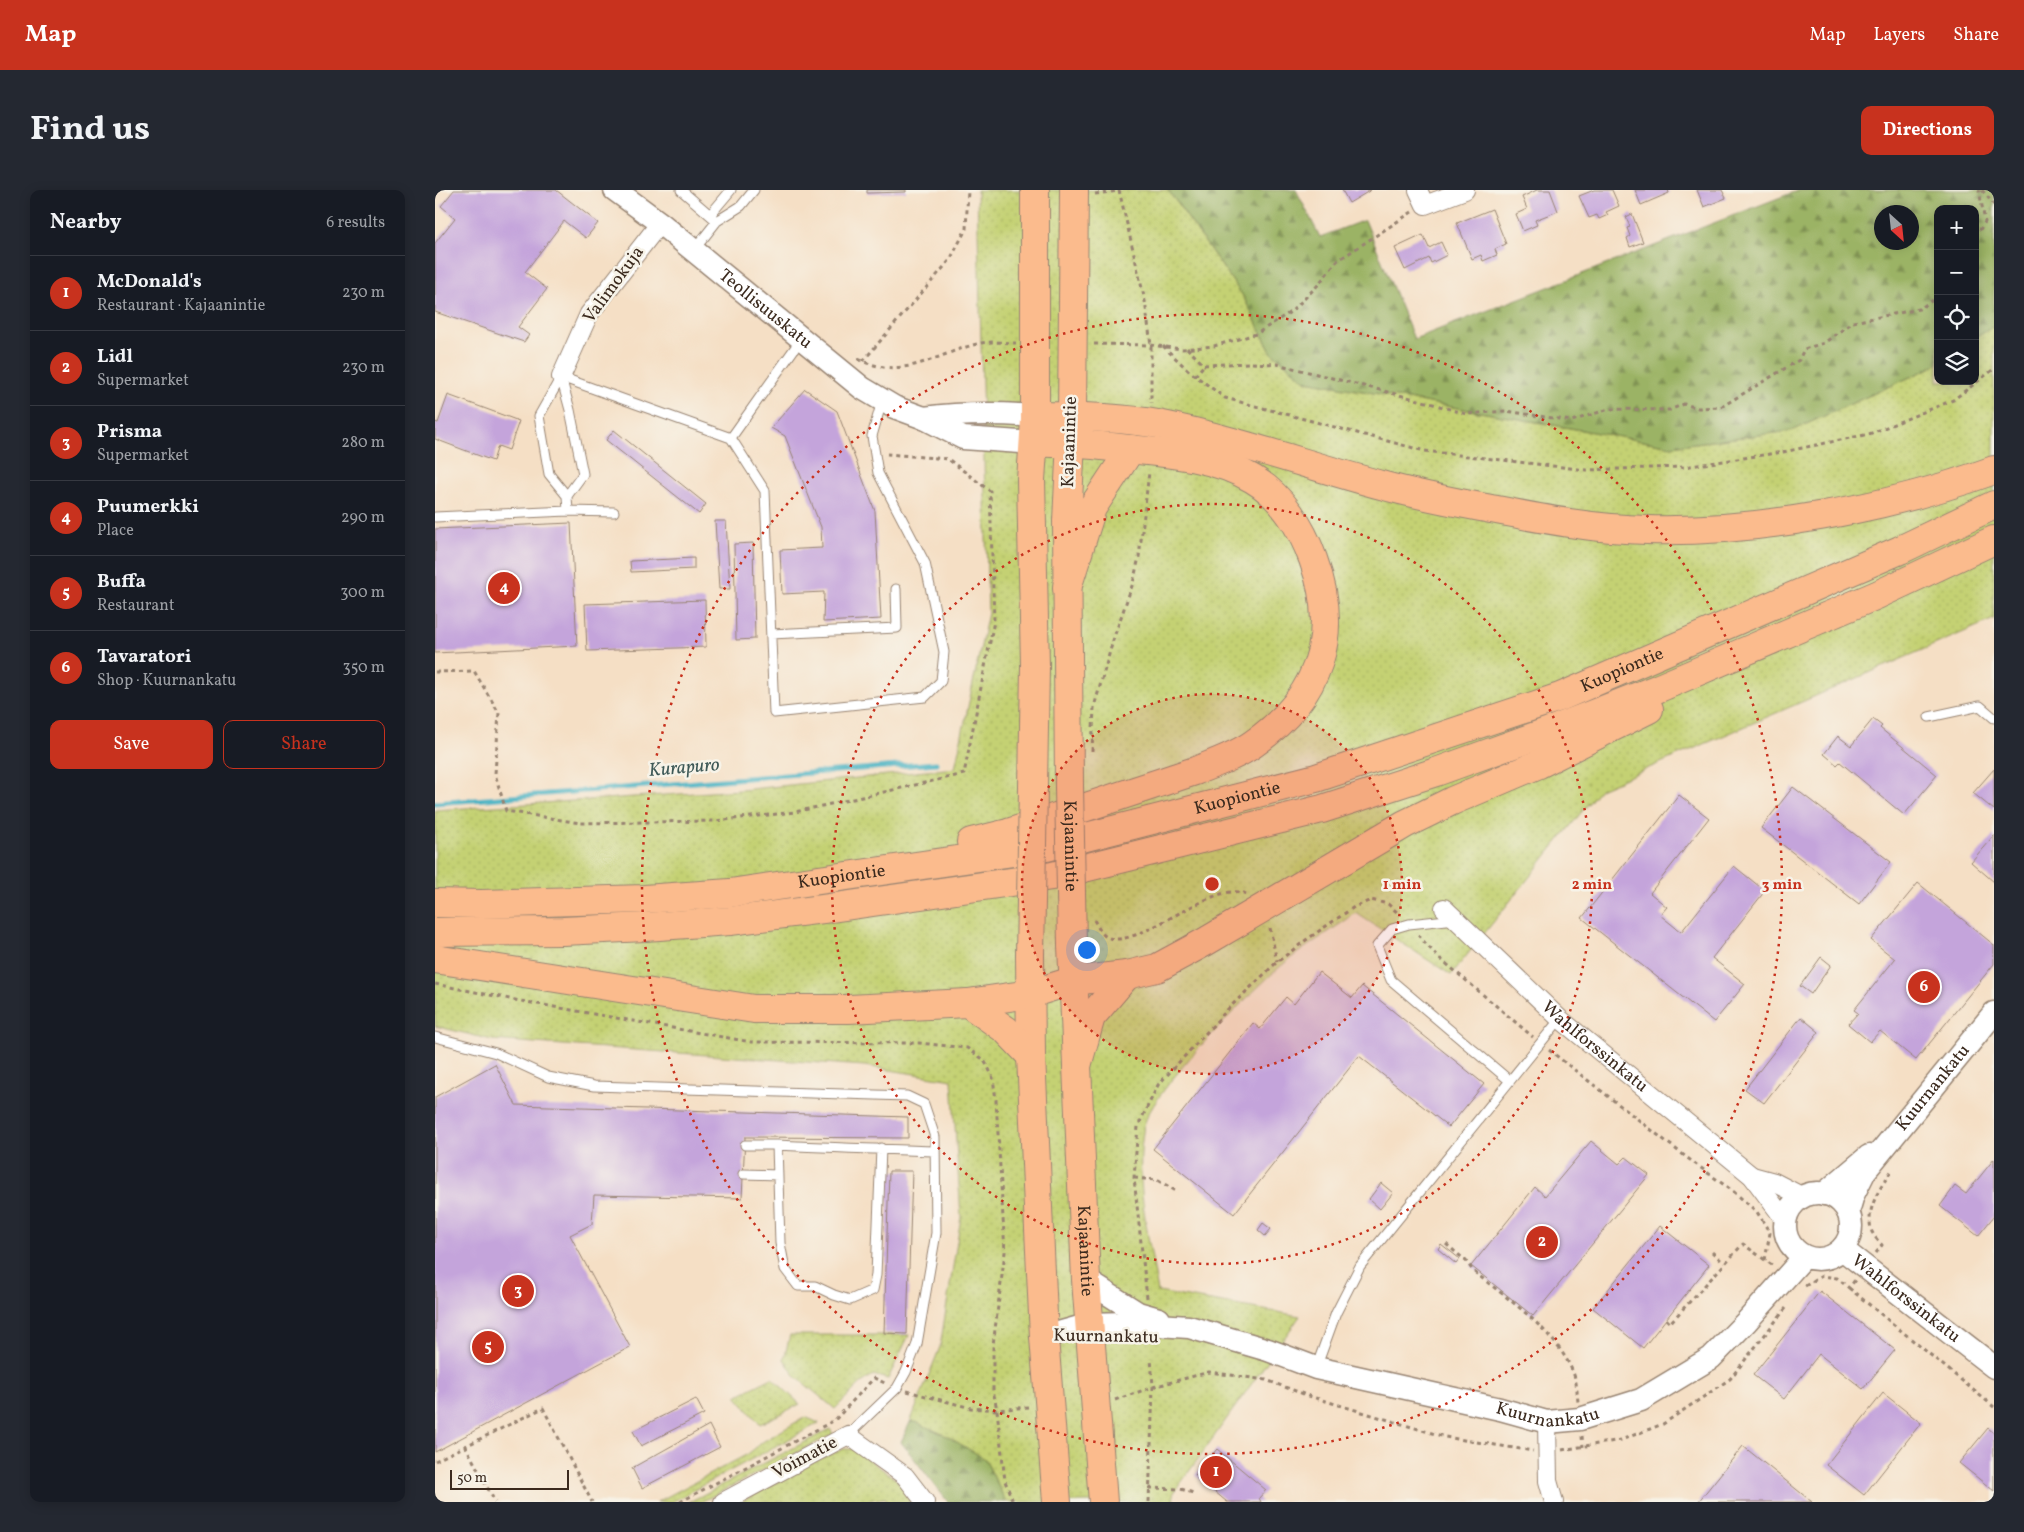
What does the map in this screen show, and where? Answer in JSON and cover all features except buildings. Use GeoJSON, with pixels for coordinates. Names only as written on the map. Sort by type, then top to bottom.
{"type":"FeatureCollection","features":[{"type":"Feature","properties":{"kind":"main road","name":"Kajaanintie"},"geometry":{"type":"LineString","coordinates":[[1035,190],[1035,416],[1031,480],[1035,666],[1030,955],[1031,1056],[1044,1337],[1057,1502]]}},
{"type":"Feature","properties":{"kind":"main road","name":"Kajaanintie"},"geometry":{"type":"LineString","coordinates":[[1085,192],[1067,521],[1069,786],[1072,981],[1086,1280],[1103,1502]]}},
{"type":"Feature","properties":{"kind":"main road"},"geometry":{"type":"LineString","coordinates":[[803,881],[1008,833],[1195,771],[1225,759],[1253,744],[1280,722],[1301,698],[1313,677],[1323,652],[1326,632],[1323,588],[1306,541],[1291,516],[1277,498],[1254,479],[1231,469],[1171,452],[1140,458],[1035,416]]}},
{"type":"Feature","properties":{"kind":"main road"},"geometry":{"type":"LineString","coordinates":[[1034,442],[1071,429],[1157,424],[1273,453],[1382,486],[1447,501],[1559,523],[1644,530],[1692,531],[1787,521],[1910,496],[1994,470]]}},
{"type":"Feature","properties":{"kind":"main road"},"geometry":{"type":"LineString","coordinates":[[1067,588],[1091,508],[1140,458]]}},
{"type":"Feature","properties":{"kind":"main road","name":"Kuopiontie"},"geometry":{"type":"LineString","coordinates":[[435,903],[481,904],[644,899],[730,893],[1047,847],[1325,775],[1560,697],[1900,550],[1994,505]]}},
{"type":"Feature","properties":{"kind":"main road","name":"Kuopiontie"},"geometry":{"type":"LineString","coordinates":[[435,932],[563,931],[730,921],[1052,876],[1322,809],[1436,772],[1547,732],[1659,688],[1877,595],[1994,540]]}},
{"type":"Feature","properties":{"kind":"main road"},"geometry":{"type":"LineString","coordinates":[[435,959],[755,1009],[849,1009],[968,1003],[1030,994],[1072,981],[1157,968],[1205,942],[1405,824],[1452,801],[1539,764],[1877,595]]}},
{"type":"Feature","properties":{"kind":"main road"},"geometry":{"type":"LineString","coordinates":[[1077,1066],[1091,1018],[1127,974]]}},
{"type":"Feature","properties":{"kind":"main road"},"geometry":{"type":"LineString","coordinates":[[968,1003],[1006,1030],[1031,1056]]}},
{"type":"Feature","properties":{"kind":"street"},"geometry":{"type":"LineString","coordinates":[[1421,198],[1465,190]]}},
{"type":"Feature","properties":{"kind":"street","name":"Teollisuuskatu"},"geometry":{"type":"LineString","coordinates":[[622,192],[862,388],[882,401],[924,418],[963,438],[1034,442]]}},
{"type":"Feature","properties":{"kind":"street","name":"Valimokuja"},"geometry":{"type":"LineString","coordinates":[[561,377],[589,314],[661,224]]}},
{"type":"Feature","properties":{"kind":"street","name":"Teollisuuskatu"},"geometry":{"type":"LineString","coordinates":[[924,418],[991,412],[1035,416]]}},
{"type":"Feature","properties":{"kind":"street","name":"Wahlforssinkatu"},"geometry":{"type":"LineString","coordinates":[[1450,914],[1560,1019],[1752,1176],[1785,1220]]}},
{"type":"Feature","properties":{"kind":"street","name":"Kuurnankatu"},"geometry":{"type":"LineString","coordinates":[[1848,1212],[1853,1195],[1865,1171],[1994,1013]]}},
{"type":"Feature","properties":{"kind":"street","name":"Kuurnankatu"},"geometry":{"type":"LineString","coordinates":[[1814,1195],[1892,1139]]}},
{"type":"Feature","properties":{"kind":"street","name":"Wahlforssinkatu"},"geometry":{"type":"LineString","coordinates":[[1752,1176],[1814,1195]]}},
{"type":"Feature","properties":{"kind":"street"},"geometry":{"type":"LineString","coordinates":[[1814,1195],[1833,1197],[1848,1212],[1851,1221],[1851,1231],[1848,1241],[1834,1256],[1813,1259],[1804,1256],[1794,1249],[1788,1240],[1785,1231],[1785,1220],[1795,1203],[1814,1195]]}},
{"type":"Feature","properties":{"kind":"street","name":"Wahlforssinkatu"},"geometry":{"type":"LineString","coordinates":[[1842,1249],[1994,1367]]}},
{"type":"Feature","properties":{"kind":"street","name":"Kuurnankatu"},"geometry":{"type":"LineString","coordinates":[[1044,1337],[1090,1332],[1127,1324],[1189,1327],[1268,1350],[1316,1368],[1500,1409],[1547,1422],[1580,1419],[1641,1400],[1711,1358],[1747,1321],[1804,1256]]}},
{"type":"Feature","properties":{"kind":"street"},"geometry":{"type":"LineString","coordinates":[[1086,1280],[1138,1313],[1189,1327]]}},
{"type":"Feature","properties":{"kind":"street","name":"Kuurnankatu"},"geometry":{"type":"LineString","coordinates":[[1090,1332],[1240,1342]]}},
{"type":"Feature","properties":{"kind":"street"},"geometry":{"type":"LineString","coordinates":[[1547,1422],[1548,1481],[1554,1502]]}},
{"type":"Feature","properties":{"kind":"street","name":"Voimatie"},"geometry":{"type":"LineString","coordinates":[[723,1502],[848,1435],[905,1476],[925,1502]]}},
{"type":"Feature","properties":{"kind":"lane"},"geometry":{"type":"LineString","coordinates":[[681,190],[714,218]]}},
{"type":"Feature","properties":{"kind":"lane"},"geometry":{"type":"LineString","coordinates":[[694,250],[731,190]]}},
{"type":"Feature","properties":{"kind":"lane"},"geometry":{"type":"LineString","coordinates":[[714,218],[741,206],[754,190]]}},
{"type":"Feature","properties":{"kind":"lane"},"geometry":{"type":"LineString","coordinates":[[731,438],[792,349],[802,338]]}},
{"type":"Feature","properties":{"kind":"lane"},"geometry":{"type":"LineString","coordinates":[[561,377],[539,416],[549,474],[567,496],[568,511]]}},
{"type":"Feature","properties":{"kind":"lane"},"geometry":{"type":"LineString","coordinates":[[561,377],[731,438],[765,491],[774,713],[925,697],[941,681],[944,652],[925,564],[878,473],[872,436],[882,401]]}},
{"type":"Feature","properties":{"kind":"lane"},"geometry":{"type":"LineString","coordinates":[[561,377],[583,474],[567,496]]}},
{"type":"Feature","properties":{"kind":"lane"},"geometry":{"type":"LineString","coordinates":[[435,517],[568,511],[613,512]]}},
{"type":"Feature","properties":{"kind":"lane"},"geometry":{"type":"LineString","coordinates":[[771,634],[897,628],[896,589]]}},
{"type":"Feature","properties":{"kind":"lane"},"geometry":{"type":"LineString","coordinates":[[1929,717],[1980,706],[1994,718]]}},
{"type":"Feature","properties":{"kind":"lane"},"geometry":{"type":"LineString","coordinates":[[1450,914],[1392,929],[1377,946],[1391,980],[1510,1081]]}},
{"type":"Feature","properties":{"kind":"lane"},"geometry":{"type":"LineString","coordinates":[[1316,1368],[1336,1313],[1360,1266],[1560,1019]]}},
{"type":"Feature","properties":{"kind":"lane"},"geometry":{"type":"LineString","coordinates":[[435,1037],[497,1053],[548,1077],[594,1086],[907,1096],[924,1104],[935,1137],[936,1233],[917,1344],[906,1372],[897,1388],[848,1435]]}},
{"type":"Feature","properties":{"kind":"lane"},"geometry":{"type":"LineString","coordinates":[[745,1144],[935,1151]]}},
{"type":"Feature","properties":{"kind":"lane"},"geometry":{"type":"LineString","coordinates":[[777,1146],[780,1243],[785,1269],[798,1286],[815,1286],[849,1300],[873,1290],[876,1275],[881,1148]]}},
{"type":"Feature","properties":{"kind":"lane"},"geometry":{"type":"LineString","coordinates":[[743,1174],[779,1175]]}},
{"type":"Feature","properties":{"kind":"path"},"geometry":{"type":"LineString","coordinates":[[863,361],[950,260],[966,229],[968,190]]}},
{"type":"Feature","properties":{"kind":"path"},"geometry":{"type":"LineString","coordinates":[[1981,190],[1994,205]]}},
{"type":"Feature","properties":{"kind":"path"},"geometry":{"type":"LineString","coordinates":[[1979,231],[1985,222],[1981,190]]}},
{"type":"Feature","properties":{"kind":"path"},"geometry":{"type":"LineString","coordinates":[[1085,192],[1119,191],[1143,292],[1151,345],[1151,408]]}},
{"type":"Feature","properties":{"kind":"path"},"geometry":{"type":"LineString","coordinates":[[1093,344],[1187,348],[1214,346],[1256,334],[1292,311],[1317,286],[1337,261],[1421,198]]}},
{"type":"Feature","properties":{"kind":"path"},"geometry":{"type":"LineString","coordinates":[[1187,348],[1203,364],[1249,362],[1277,364],[1466,414],[1506,411],[1572,421],[1609,409],[1670,410],[1684,404],[1698,408],[1721,408],[1799,360],[1804,350],[1824,343],[1853,322],[1919,309],[1934,300]]}},
{"type":"Feature","properties":{"kind":"path"},"geometry":{"type":"LineString","coordinates":[[916,366],[982,343],[1021,343]]}},
{"type":"Feature","properties":{"kind":"path"},"geometry":{"type":"LineString","coordinates":[[1163,346],[1195,376],[1225,398],[1425,451],[1587,470],[1684,467],[1783,452],[1869,434],[1953,400],[1994,369]]}},
{"type":"Feature","properties":{"kind":"path"},"geometry":{"type":"LineString","coordinates":[[1195,376],[1203,364]]}},
{"type":"Feature","properties":{"kind":"path"},"geometry":{"type":"LineString","coordinates":[[435,672],[474,670],[499,713],[495,774],[506,811],[580,823],[715,821],[795,812],[964,774],[994,621],[990,491],[947,459],[875,453]]}},
{"type":"Feature","properties":{"kind":"path"},"geometry":{"type":"LineString","coordinates":[[1092,752],[1094,707],[1114,637],[1133,583],[1139,557],[1140,458]]}},
{"type":"Feature","properties":{"kind":"path"},"geometry":{"type":"LineString","coordinates":[[1093,914],[1094,920],[1104,935],[1111,939],[1123,938],[1136,934],[1225,893],[1243,893],[1251,897]]}},
{"type":"Feature","properties":{"kind":"path"},"geometry":{"type":"LineString","coordinates":[[1148,1300],[1134,1178],[1138,1126],[1158,1085],[1229,1008],[1277,962],[1355,907],[1371,900],[1388,904],[1409,924],[1436,955],[1541,1043],[1686,1157],[1734,1192],[1757,1212],[1770,1233],[1765,1260]]}},
{"type":"Feature","properties":{"kind":"path"},"geometry":{"type":"LineString","coordinates":[[1270,928],[1277,962]]}},
{"type":"Feature","properties":{"kind":"path"},"geometry":{"type":"LineString","coordinates":[[435,984],[751,1042],[919,1043],[967,1048],[976,1053],[989,1067],[993,1078],[996,1100],[1005,1252],[993,1345],[993,1390],[1005,1481],[1013,1502]]}},
{"type":"Feature","properties":{"kind":"path"},"geometry":{"type":"LineString","coordinates":[[1134,1178],[1157,1180],[1178,1192]]}},
{"type":"Feature","properties":{"kind":"path"},"geometry":{"type":"LineString","coordinates":[[1446,1244],[1466,1261],[1473,1271],[1535,1320],[1556,1344],[1575,1376],[1583,1447]]}},
{"type":"Feature","properties":{"kind":"path"},"geometry":{"type":"LineString","coordinates":[[1666,1320],[1670,1323],[1743,1244],[1787,1275]]}},
{"type":"Feature","properties":{"kind":"path"},"geometry":{"type":"LineString","coordinates":[[1712,1252],[1724,1263]]}},
{"type":"Feature","properties":{"kind":"path"},"geometry":{"type":"LineString","coordinates":[[1849,1288],[1994,1407]]}},
{"type":"Feature","properties":{"kind":"path"},"geometry":{"type":"LineString","coordinates":[[1149,1502],[1153,1387],[1151,1358]]}},
{"type":"Feature","properties":{"kind":"path"},"geometry":{"type":"LineString","coordinates":[[680,1502],[835,1420],[874,1378],[897,1388],[957,1405],[997,1410],[1037,1407]]}},
{"type":"Feature","properties":{"kind":"path"},"geometry":{"type":"LineString","coordinates":[[435,1461],[543,1408],[593,1502]]}},
{"type":"Feature","properties":{"kind":"path"},"geometry":{"type":"LineString","coordinates":[[465,1445],[495,1502]]}},
{"type":"Feature","properties":{"kind":"path"},"geometry":{"type":"LineString","coordinates":[[1149,1488],[1181,1489],[1196,1494]]}},
{"type":"Feature","properties":{"kind":"green space"},"geometry":{"type":"Polygon","coordinates":[[[977,190],[1168,190],[1243,296],[1271,352],[1306,381],[1671,446],[1791,431],[1934,365],[1934,385],[1979,385],[1979,335],[1994,326],[1994,619],[1600,789],[1451,975],[1356,913],[1281,966],[1226,1019],[1164,1090],[1151,1110],[1144,1126],[1141,1147],[1144,1209],[1158,1292],[1300,1316],[1173,1494],[1174,1502],[1006,1502],[985,1459],[911,1420],[940,1347],[961,1217],[952,1080],[865,1066],[492,1040],[435,1026],[435,810],[741,790],[955,768],[988,613],[977,190]]]}},
{"type":"Feature","properties":{"kind":"green space"},"geometry":{"type":"Polygon","coordinates":[[[1168,190],[1296,190],[1320,237],[1365,220],[1414,339],[1799,190],[1994,190],[1994,326],[1979,335],[1979,205],[1934,205],[1934,365],[1791,431],[1671,446],[1306,381],[1271,352],[1243,296],[1168,190]]]}},
{"type":"Feature","properties":{"kind":"green space"},"geometry":{"type":"Polygon","coordinates":[[[790,1335],[909,1335],[888,1379],[873,1375],[860,1384],[835,1409],[795,1376],[784,1359],[790,1335]]]}},
{"type":"Feature","properties":{"kind":"green space"},"geometry":{"type":"Polygon","coordinates":[[[772,1378],[800,1404],[760,1424],[736,1396],[772,1378]]]}},
{"type":"Feature","properties":{"kind":"green space"},"geometry":{"type":"Polygon","coordinates":[[[805,1417],[819,1423],[672,1502],[657,1502],[748,1454],[764,1441],[805,1417]]]}},
{"type":"Feature","properties":{"kind":"green space"},"geometry":{"type":"Polygon","coordinates":[[[911,1420],[947,1436],[985,1459],[1006,1502],[948,1502],[901,1442],[911,1420]]]}},
{"type":"Feature","properties":{"kind":"green space"},"geometry":{"type":"Polygon","coordinates":[[[830,1429],[833,1434],[701,1502],[689,1502],[830,1429]]]}},
{"type":"Feature","properties":{"kind":"green space"},"geometry":{"type":"Polygon","coordinates":[[[843,1449],[854,1449],[904,1485],[921,1502],[886,1502],[886,1498],[856,1502],[740,1502],[813,1462],[843,1449]]]}},
{"type":"Feature","properties":{"kind":"waterway","name":"Kurapuro"},"geometry":{"type":"LineString","coordinates":[[435,803],[936,763]]}},
{"type":"Feature","properties":{"kind":"place","name":"Puumerkki"},"geometry":{"type":"Point","coordinates":[504,588]}},
{"type":"Feature","properties":{"kind":"place","name":"Tavaratori"},"geometry":{"type":"Point","coordinates":[1924,987]}},
{"type":"Feature","properties":{"kind":"place","name":"Lidl"},"geometry":{"type":"Point","coordinates":[1542,1242]}},
{"type":"Feature","properties":{"kind":"place","name":"Prisma"},"geometry":{"type":"Point","coordinates":[518,1291]}},
{"type":"Feature","properties":{"kind":"place","name":"Buffa"},"geometry":{"type":"Point","coordinates":[488,1347]}},
{"type":"Feature","properties":{"kind":"place","name":"McDonald's"},"geometry":{"type":"Point","coordinates":[1216,1472]}}]}
